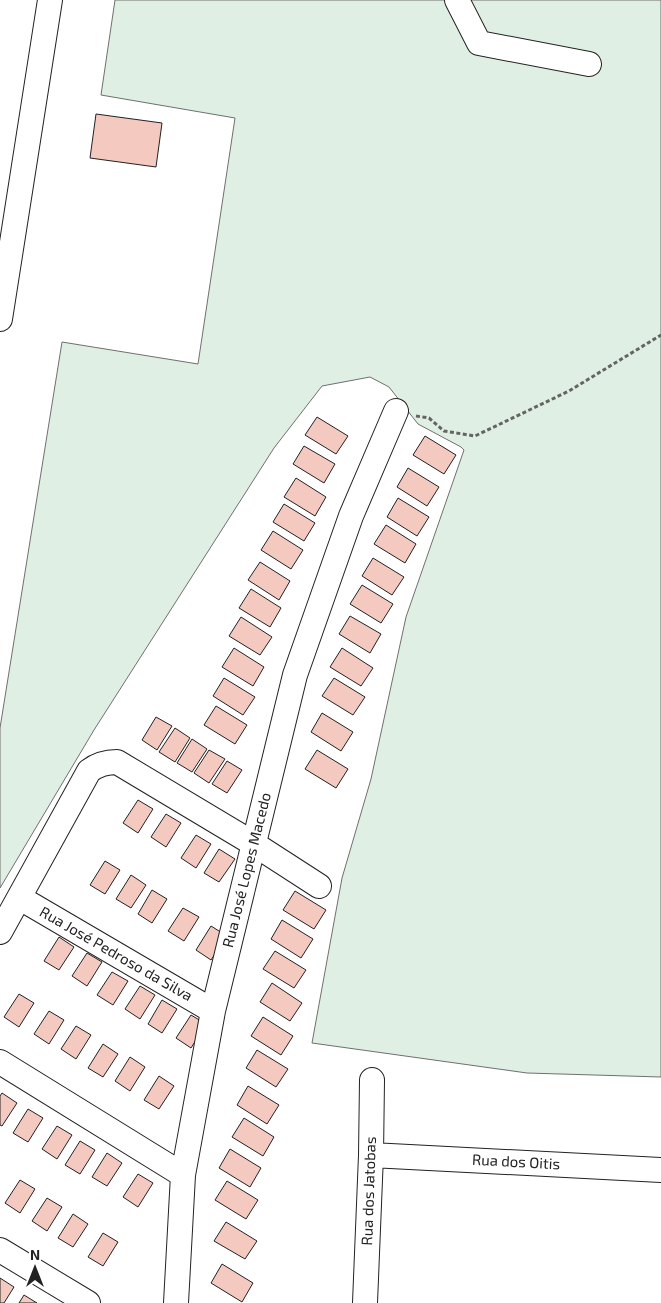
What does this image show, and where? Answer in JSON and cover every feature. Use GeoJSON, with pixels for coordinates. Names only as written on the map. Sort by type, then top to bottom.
{"type":"FeatureCollection","features":[{"type":"Feature","properties":{"kind":"street"},"geometry":{"type":"LineString","coordinates":[[0,319],[50,0]]}},
{"type":"Feature","properties":{"kind":"street"},"geometry":{"type":"LineString","coordinates":[[456,0],[479,43],[589,64]]}},
{"type":"Feature","properties":{"kind":"street","name":"Rua José Lopes Macedo"},"geometry":{"type":"LineString","coordinates":[[176,1303],[183,1175],[213,1011],[295,675],[351,516],[396,411]]}},
{"type":"Feature","properties":{"kind":"street"},"geometry":{"type":"LineString","coordinates":[[0,932],[89,771],[97,765],[108,762],[117,762],[254,844],[319,886]]}},
{"type":"Feature","properties":{"kind":"street","name":"Rua José Pedroso da Silva"},"geometry":{"type":"LineString","coordinates":[[20,898],[213,1011]]}},
{"type":"Feature","properties":{"kind":"street"},"geometry":{"type":"LineString","coordinates":[[0,1062],[183,1175]]}},
{"type":"Feature","properties":{"kind":"street","name":"Rua dos Jatobas"},"geometry":{"type":"LineString","coordinates":[[365,1303],[372,1080]]}},
{"type":"Feature","properties":{"kind":"street","name":"Rua dos Oitis"},"geometry":{"type":"LineString","coordinates":[[371,1155],[661,1170]]}},
{"type":"Feature","properties":{"kind":"street"},"geometry":{"type":"LineString","coordinates":[[0,1250],[88,1303]]}},
{"type":"Feature","properties":{"kind":"path"},"geometry":{"type":"LineString","coordinates":[[396,411],[429,418],[444,431],[475,436],[569,391],[661,335]]}},
{"type":"Feature","properties":{"kind":"green space"},"geometry":{"type":"Polygon","coordinates":[[[115,0],[661,0],[661,1077],[527,1073],[312,1043],[342,878],[371,779],[406,617],[464,450],[418,424],[389,387],[370,377],[322,386],[274,448],[94,730],[0,888],[0,728],[62,342],[198,364],[235,118],[101,95],[115,0]]]}},
{"type":"Feature","properties":{"kind":"building"},"geometry":{"type":"Polygon","coordinates":[[[96,114],[162,123],[156,167],[90,158],[96,114]]]}},
{"type":"Feature","properties":{"kind":"building"},"geometry":{"type":"Polygon","coordinates":[[[317,417],[348,436],[336,454],[305,435],[317,417]]]}},
{"type":"Feature","properties":{"kind":"building"},"geometry":{"type":"Polygon","coordinates":[[[425,436],[456,455],[444,474],[413,455],[425,436]]]}},
{"type":"Feature","properties":{"kind":"building"},"geometry":{"type":"Polygon","coordinates":[[[304,446],[335,464],[324,483],[293,464],[304,446]]]}},
{"type":"Feature","properties":{"kind":"building"},"geometry":{"type":"Polygon","coordinates":[[[408,468],[439,487],[427,506],[397,487],[408,468]]]}},
{"type":"Feature","properties":{"kind":"building"},"geometry":{"type":"Polygon","coordinates":[[[296,478],[326,497],[315,516],[284,497],[296,478]]]}},
{"type":"Feature","properties":{"kind":"building"},"geometry":{"type":"Polygon","coordinates":[[[398,498],[429,517],[417,536],[387,517],[398,498]]]}},
{"type":"Feature","properties":{"kind":"building"},"geometry":{"type":"Polygon","coordinates":[[[284,504],[315,523],[304,541],[273,522],[284,504]]]}},
{"type":"Feature","properties":{"kind":"building"},"geometry":{"type":"Polygon","coordinates":[[[386,525],[416,544],[405,563],[374,544],[386,525]]]}},
{"type":"Feature","properties":{"kind":"building"},"geometry":{"type":"Polygon","coordinates":[[[273,531],[303,550],[291,569],[261,550],[273,531]]]}},
{"type":"Feature","properties":{"kind":"building"},"geometry":{"type":"Polygon","coordinates":[[[373,558],[404,577],[392,595],[362,576],[373,558]]]}},
{"type":"Feature","properties":{"kind":"building"},"geometry":{"type":"Polygon","coordinates":[[[260,562],[290,581],[279,600],[248,580],[260,562]]]}},
{"type":"Feature","properties":{"kind":"building"},"geometry":{"type":"Polygon","coordinates":[[[362,585],[393,604],[381,623],[350,604],[362,585]]]}},
{"type":"Feature","properties":{"kind":"building"},"geometry":{"type":"Polygon","coordinates":[[[251,589],[281,608],[270,627],[239,608],[251,589]]]}},
{"type":"Feature","properties":{"kind":"building"},"geometry":{"type":"Polygon","coordinates":[[[350,616],[381,634],[370,653],[339,634],[350,616]]]}},
{"type":"Feature","properties":{"kind":"building"},"geometry":{"type":"Polygon","coordinates":[[[241,617],[272,637],[260,655],[229,636],[241,617]]]}},
{"type":"Feature","properties":{"kind":"building"},"geometry":{"type":"Polygon","coordinates":[[[234,648],[264,667],[253,686],[222,667],[234,648]]]}},
{"type":"Feature","properties":{"kind":"building"},"geometry":{"type":"Polygon","coordinates":[[[342,648],[373,668],[361,686],[330,667],[342,648]]]}},
{"type":"Feature","properties":{"kind":"building"},"geometry":{"type":"Polygon","coordinates":[[[224,678],[255,697],[243,715],[213,696],[224,678]]]}},
{"type":"Feature","properties":{"kind":"building"},"geometry":{"type":"Polygon","coordinates":[[[334,678],[365,697],[353,715],[322,696],[334,678]]]}},
{"type":"Feature","properties":{"kind":"building"},"geometry":{"type":"Polygon","coordinates":[[[216,706],[247,725],[235,744],[204,725],[216,706]]]}},
{"type":"Feature","properties":{"kind":"building"},"geometry":{"type":"Polygon","coordinates":[[[322,713],[353,732],[341,751],[311,732],[322,713]]]}},
{"type":"Feature","properties":{"kind":"building"},"geometry":{"type":"Polygon","coordinates":[[[156,717],[172,726],[157,750],[142,740],[156,717]]]}},
{"type":"Feature","properties":{"kind":"building"},"geometry":{"type":"Polygon","coordinates":[[[175,728],[190,738],[175,762],[159,752],[175,728]]]}},
{"type":"Feature","properties":{"kind":"building"},"geometry":{"type":"Polygon","coordinates":[[[192,739],[207,749],[192,772],[177,763],[192,739]]]}},
{"type":"Feature","properties":{"kind":"building"},"geometry":{"type":"Polygon","coordinates":[[[209,750],[225,759],[209,783],[194,773],[209,750]]]}},
{"type":"Feature","properties":{"kind":"building"},"geometry":{"type":"Polygon","coordinates":[[[317,750],[348,769],[336,788],[305,769],[317,750]]]}},
{"type":"Feature","properties":{"kind":"building"},"geometry":{"type":"Polygon","coordinates":[[[227,761],[242,770],[227,793],[212,784],[227,761]]]}},
{"type":"Feature","properties":{"kind":"building"},"geometry":{"type":"Polygon","coordinates":[[[138,800],[153,809],[138,833],[123,823],[138,800]]]}},
{"type":"Feature","properties":{"kind":"building"},"geometry":{"type":"Polygon","coordinates":[[[166,814],[181,823],[166,847],[151,837],[166,814]]]}},
{"type":"Feature","properties":{"kind":"building"},"geometry":{"type":"Polygon","coordinates":[[[196,835],[211,844],[196,868],[181,858],[196,835]]]}},
{"type":"Feature","properties":{"kind":"building"},"geometry":{"type":"Polygon","coordinates":[[[219,849],[235,859],[219,882],[204,873],[219,849]]]}},
{"type":"Feature","properties":{"kind":"building"},"geometry":{"type":"Polygon","coordinates":[[[105,861],[120,870],[105,894],[90,885],[105,861]]]}},
{"type":"Feature","properties":{"kind":"building"},"geometry":{"type":"Polygon","coordinates":[[[131,875],[146,885],[131,908],[116,899],[131,875]]]}},
{"type":"Feature","properties":{"kind":"building"},"geometry":{"type":"Polygon","coordinates":[[[152,890],[167,899],[152,923],[138,914],[152,890]]]}},
{"type":"Feature","properties":{"kind":"building"},"geometry":{"type":"Polygon","coordinates":[[[295,891],[326,910],[314,929],[283,910],[295,891]]]}},
{"type":"Feature","properties":{"kind":"building"},"geometry":{"type":"Polygon","coordinates":[[[183,908],[199,917],[184,941],[168,931],[183,908]]]}},
{"type":"Feature","properties":{"kind":"building"},"geometry":{"type":"Polygon","coordinates":[[[282,920],[313,939],[301,958],[271,939],[282,920]]]}},
{"type":"Feature","properties":{"kind":"building"},"geometry":{"type":"Polygon","coordinates":[[[211,926],[227,936],[211,960],[196,950],[211,926]]]}},
{"type":"Feature","properties":{"kind":"building"},"geometry":{"type":"Polygon","coordinates":[[[59,937],[74,947],[59,970],[44,961],[59,937]]]}},
{"type":"Feature","properties":{"kind":"building"},"geometry":{"type":"Polygon","coordinates":[[[275,951],[306,970],[294,988],[263,969],[275,951]]]}},
{"type":"Feature","properties":{"kind":"building"},"geometry":{"type":"Polygon","coordinates":[[[87,953],[102,962],[87,986],[72,976],[87,953]]]}},
{"type":"Feature","properties":{"kind":"building"},"geometry":{"type":"Polygon","coordinates":[[[112,972],[128,981],[113,1005],[97,995],[112,972]]]}},
{"type":"Feature","properties":{"kind":"building"},"geometry":{"type":"Polygon","coordinates":[[[272,983],[302,1003],[290,1021],[260,1002],[272,983]]]}},
{"type":"Feature","properties":{"kind":"building"},"geometry":{"type":"Polygon","coordinates":[[[140,986],[155,995],[140,1019],[125,1009],[140,986]]]}},
{"type":"Feature","properties":{"kind":"building"},"geometry":{"type":"Polygon","coordinates":[[[19,994],[34,1003],[19,1027],[4,1017],[19,994]]]}},
{"type":"Feature","properties":{"kind":"building"},"geometry":{"type":"Polygon","coordinates":[[[162,1000],[177,1009],[162,1033],[148,1024],[162,1000]]]}},
{"type":"Feature","properties":{"kind":"building"},"geometry":{"type":"Polygon","coordinates":[[[49,1011],[64,1020],[49,1044],[34,1034],[49,1011]]]}},
{"type":"Feature","properties":{"kind":"building"},"geometry":{"type":"Polygon","coordinates":[[[191,1015],[206,1024],[191,1048],[176,1038],[191,1015]]]}},
{"type":"Feature","properties":{"kind":"building"},"geometry":{"type":"Polygon","coordinates":[[[263,1017],[293,1036],[281,1055],[251,1036],[263,1017]]]}},
{"type":"Feature","properties":{"kind":"building"},"geometry":{"type":"Polygon","coordinates":[[[76,1026],[91,1035],[76,1059],[61,1049],[76,1026]]]}},
{"type":"Feature","properties":{"kind":"building"},"geometry":{"type":"Polygon","coordinates":[[[103,1044],[118,1054],[103,1077],[88,1068],[103,1044]]]}},
{"type":"Feature","properties":{"kind":"building"},"geometry":{"type":"Polygon","coordinates":[[[257,1050],[288,1069],[276,1087],[246,1068],[257,1050]]]}},
{"type":"Feature","properties":{"kind":"building"},"geometry":{"type":"Polygon","coordinates":[[[130,1057],[145,1067],[130,1091],[115,1081],[130,1057]]]}},
{"type":"Feature","properties":{"kind":"building"},"geometry":{"type":"Polygon","coordinates":[[[159,1076],[174,1086],[159,1109],[144,1100],[159,1076]]]}},
{"type":"Feature","properties":{"kind":"building"},"geometry":{"type":"Polygon","coordinates":[[[248,1086],[279,1105],[267,1124],[237,1105],[248,1086]]]}},
{"type":"Feature","properties":{"kind":"building"},"geometry":{"type":"Polygon","coordinates":[[[2,1093],[17,1103],[2,1126],[0,1125],[0,1096],[2,1093]]]}},
{"type":"Feature","properties":{"kind":"building"},"geometry":{"type":"Polygon","coordinates":[[[28,1109],[43,1118],[28,1142],[13,1133],[28,1109]]]}},
{"type":"Feature","properties":{"kind":"building"},"geometry":{"type":"Polygon","coordinates":[[[244,1118],[274,1137],[263,1156],[232,1137],[244,1118]]]}},
{"type":"Feature","properties":{"kind":"building"},"geometry":{"type":"Polygon","coordinates":[[[57,1126],[72,1135],[57,1159],[42,1149],[57,1126]]]}},
{"type":"Feature","properties":{"kind":"building"},"geometry":{"type":"Polygon","coordinates":[[[80,1141],[95,1150],[80,1174],[65,1165],[80,1141]]]}},
{"type":"Feature","properties":{"kind":"building"},"geometry":{"type":"Polygon","coordinates":[[[230,1149],[261,1168],[250,1187],[219,1168],[230,1149]]]}},
{"type":"Feature","properties":{"kind":"building"},"geometry":{"type":"Polygon","coordinates":[[[107,1153],[122,1163],[107,1186],[92,1177],[107,1153]]]}},
{"type":"Feature","properties":{"kind":"building"},"geometry":{"type":"Polygon","coordinates":[[[138,1174],[153,1183],[138,1207],[123,1197],[138,1174]]]}},
{"type":"Feature","properties":{"kind":"building"},"geometry":{"type":"Polygon","coordinates":[[[20,1180],[35,1189],[20,1213],[5,1203],[20,1180]]]}},
{"type":"Feature","properties":{"kind":"building"},"geometry":{"type":"Polygon","coordinates":[[[227,1181],[258,1200],[246,1219],[215,1200],[227,1181]]]}},
{"type":"Feature","properties":{"kind":"building"},"geometry":{"type":"Polygon","coordinates":[[[47,1198],[62,1207],[47,1231],[32,1221],[47,1198]]]}},
{"type":"Feature","properties":{"kind":"building"},"geometry":{"type":"Polygon","coordinates":[[[73,1214],[88,1224],[73,1247],[58,1238],[73,1214]]]}},
{"type":"Feature","properties":{"kind":"building"},"geometry":{"type":"Polygon","coordinates":[[[226,1222],[257,1241],[245,1259],[214,1241],[226,1222]]]}},
{"type":"Feature","properties":{"kind":"building"},"geometry":{"type":"Polygon","coordinates":[[[103,1233],[118,1242],[103,1266],[88,1257],[103,1233]]]}},
{"type":"Feature","properties":{"kind":"building"},"geometry":{"type":"Polygon","coordinates":[[[222,1264],[253,1283],[242,1302],[211,1283],[222,1264]]]}},
{"type":"Feature","properties":{"kind":"building"},"geometry":{"type":"Polygon","coordinates":[[[0,1278],[14,1287],[4,1303],[0,1303],[0,1278]]]}},
{"type":"Feature","properties":{"kind":"building"},"geometry":{"type":"Polygon","coordinates":[[[24,1295],[37,1303],[19,1303],[24,1295]]]}}]}
